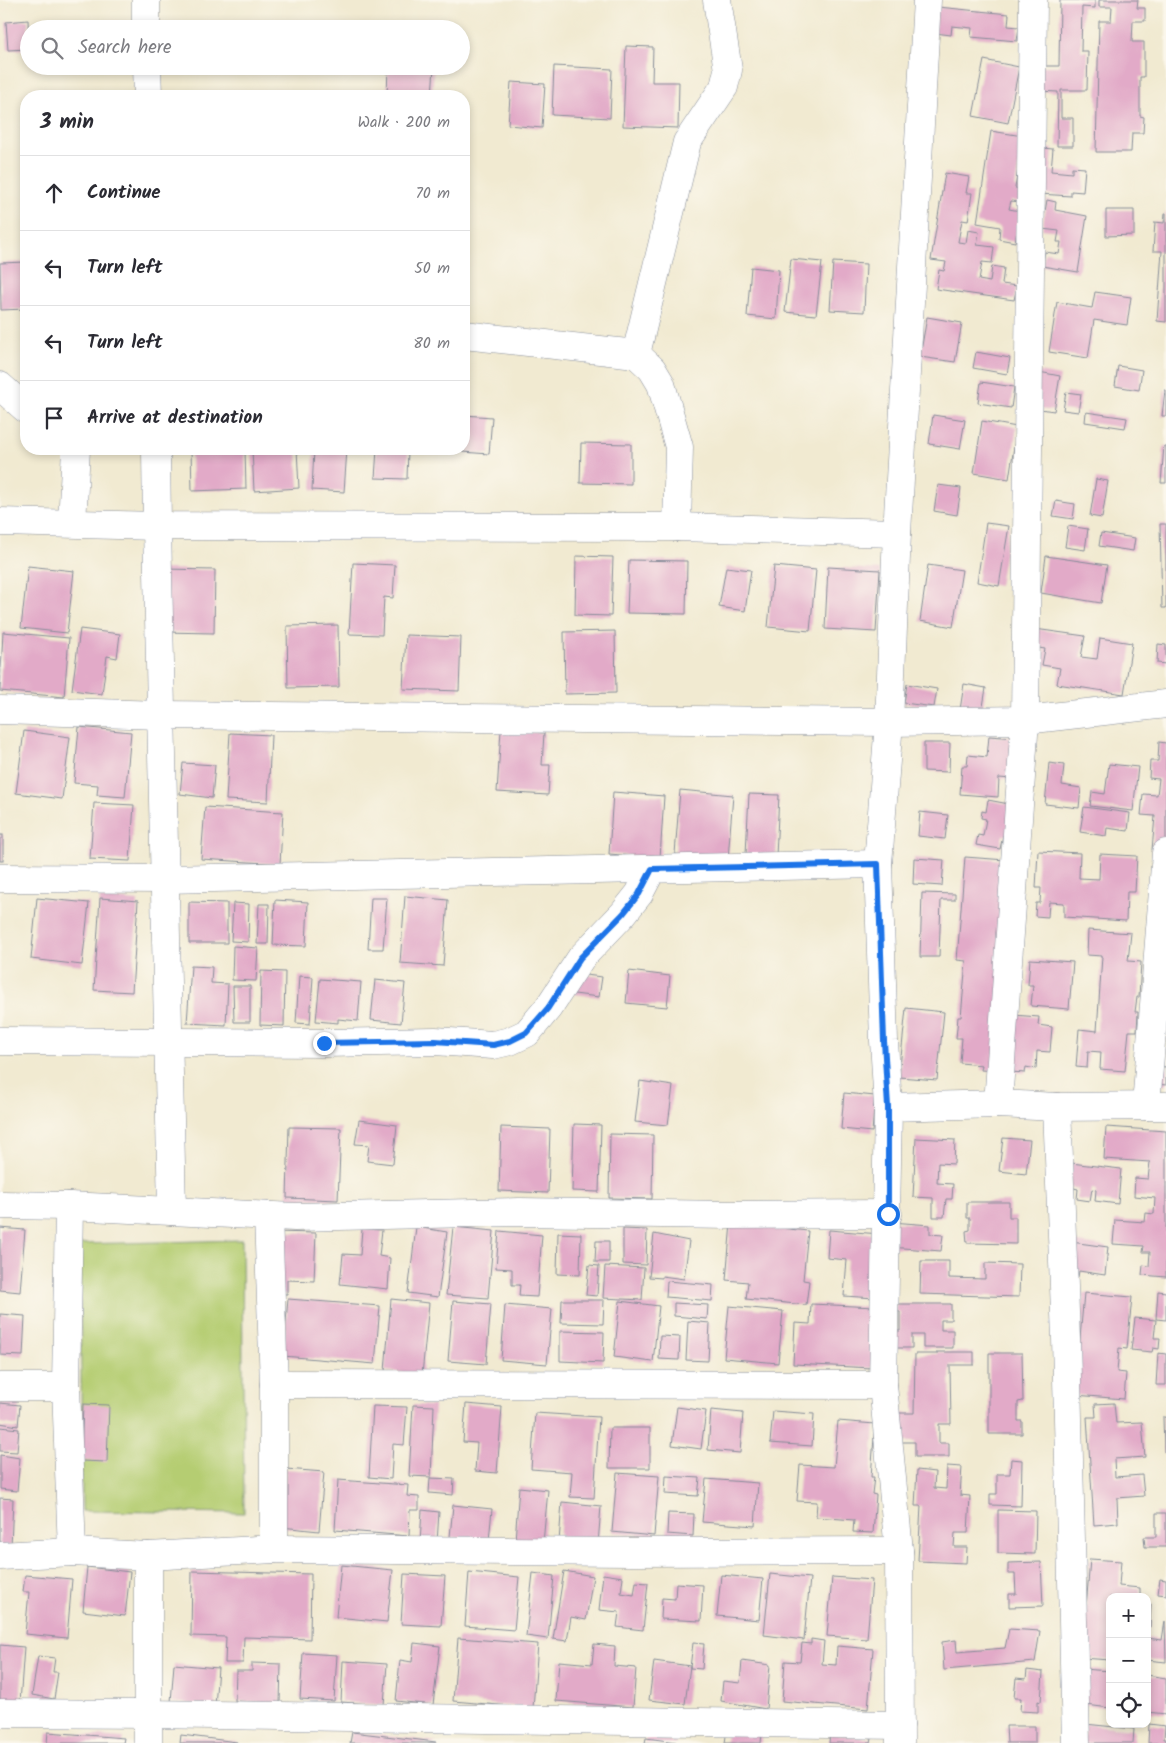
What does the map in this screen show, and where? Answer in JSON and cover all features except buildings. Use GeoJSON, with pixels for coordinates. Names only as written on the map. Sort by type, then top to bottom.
{"type":"FeatureCollection","features":[{"type":"Feature","properties":{"kind":"street"},"geometry":{"type":"LineString","coordinates":[[146,0],[146,20]]}},
{"type":"Feature","properties":{"kind":"street"},"geometry":{"type":"LineString","coordinates":[[636,354],[688,142],[724,87],[728,70],[717,0]]}},
{"type":"Feature","properties":{"kind":"street"},"geometry":{"type":"LineString","coordinates":[[0,1713],[148,1714],[900,1734],[899,1551],[883,1385],[888,1214],[888,1107],[878,864],[889,722],[897,533],[927,0]]}},
{"type":"Feature","properties":{"kind":"street"},"geometry":{"type":"LineString","coordinates":[[998,1104],[1026,720],[1033,0]]}},
{"type":"Feature","properties":{"kind":"street"},"geometry":{"type":"LineString","coordinates":[[148,75],[148,90]]}},
{"type":"Feature","properties":{"kind":"street"},"geometry":{"type":"LineString","coordinates":[[470,336],[636,354],[652,369],[661,384],[679,447],[677,527]]}},
{"type":"Feature","properties":{"kind":"street"},"geometry":{"type":"LineString","coordinates":[[0,386],[20,404]]}},
{"type":"Feature","properties":{"kind":"street"},"geometry":{"type":"LineString","coordinates":[[72,523],[76,455]]}},
{"type":"Feature","properties":{"kind":"street"},"geometry":{"type":"LineString","coordinates":[[156,455],[156,526],[172,1211]]}},
{"type":"Feature","properties":{"kind":"street"},"geometry":{"type":"LineString","coordinates":[[0,522],[156,526],[677,527],[897,533]]}},
{"type":"Feature","properties":{"kind":"street"},"geometry":{"type":"LineString","coordinates":[[0,710],[161,715],[889,722],[1026,720],[1166,704]]}},
{"type":"Feature","properties":{"kind":"street"},"geometry":{"type":"LineString","coordinates":[[888,1107],[998,1104],[1057,1107],[1156,1106],[1166,853]]}},
{"type":"Feature","properties":{"kind":"street"},"geometry":{"type":"LineString","coordinates":[[0,878],[164,879],[878,864]]}},
{"type":"Feature","properties":{"kind":"street"},"geometry":{"type":"LineString","coordinates":[[0,1042],[168,1041],[324,1043],[435,1041],[493,1045],[510,1041],[526,1033],[548,1008],[580,958],[623,914],[639,894],[652,869]]}},
{"type":"Feature","properties":{"kind":"street"},"geometry":{"type":"LineString","coordinates":[[1057,1107],[1066,1338],[1076,1743]]}},
{"type":"Feature","properties":{"kind":"street"},"geometry":{"type":"LineString","coordinates":[[0,1205],[69,1206],[268,1216],[519,1212],[732,1216],[888,1214]]}},
{"type":"Feature","properties":{"kind":"street"},"geometry":{"type":"LineString","coordinates":[[69,1206],[66,1387],[72,1552]]}},
{"type":"Feature","properties":{"kind":"street"},"geometry":{"type":"LineString","coordinates":[[268,1216],[274,1384],[274,1549]]}},
{"type":"Feature","properties":{"kind":"street"},"geometry":{"type":"LineString","coordinates":[[274,1384],[883,1385]]}},
{"type":"Feature","properties":{"kind":"street"},"geometry":{"type":"LineString","coordinates":[[0,1387],[66,1387]]}},
{"type":"Feature","properties":{"kind":"street"},"geometry":{"type":"LineString","coordinates":[[0,1556],[72,1552],[148,1556],[274,1549],[622,1552],[899,1551]]}},
{"type":"Feature","properties":{"kind":"street"},"geometry":{"type":"LineString","coordinates":[[148,1556],[148,1743]]}},
{"type":"Feature","properties":{"kind":"green space"},"geometry":{"type":"Polygon","coordinates":[[[242,1240],[244,1513],[82,1511],[80,1244],[242,1240]]]}},
{"type":"Feature","properties":{"kind":"route"},"geometry":{"type":"LineString","coordinates":[[324,1043],[435,1041],[493,1045],[510,1041],[526,1033],[548,1008],[580,958],[623,914],[639,894],[652,869],[878,864],[888,1107],[888,1214]]}}]}
